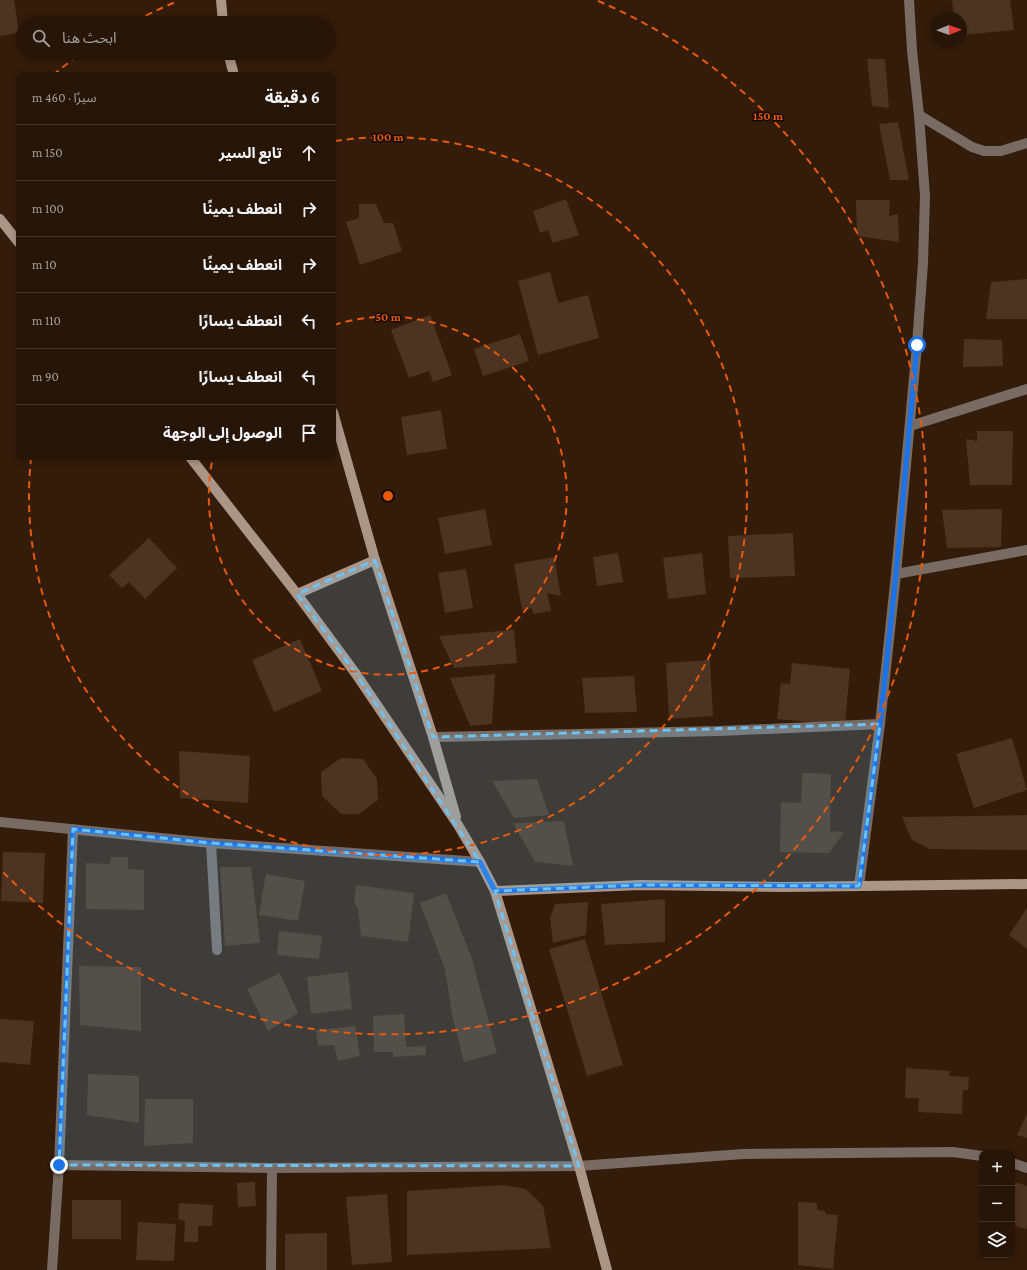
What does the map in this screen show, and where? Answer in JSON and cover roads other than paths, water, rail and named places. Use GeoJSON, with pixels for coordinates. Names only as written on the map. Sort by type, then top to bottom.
{"type":"FeatureCollection","features":[{"type":"Feature","properties":{"kind":"main road"},"geometry":{"type":"LineString","coordinates":[[221,0],[222,16]]}},
{"type":"Feature","properties":{"kind":"main road"},"geometry":{"type":"LineString","coordinates":[[230,60],[233,72]]}},
{"type":"Feature","properties":{"kind":"main road"},"geometry":{"type":"LineString","coordinates":[[0,219],[16,238]]}},
{"type":"Feature","properties":{"kind":"main road"},"geometry":{"type":"LineString","coordinates":[[336,423],[375,560],[433,737],[458,825]]}},
{"type":"Feature","properties":{"kind":"main road"},"geometry":{"type":"LineString","coordinates":[[192,460],[297,594],[356,674],[458,825],[495,891],[579,1166],[608,1270]]}},
{"type":"Feature","properties":{"kind":"main road"},"geometry":{"type":"LineString","coordinates":[[297,594],[375,560]]}},
{"type":"Feature","properties":{"kind":"main road"},"geometry":{"type":"LineString","coordinates":[[495,891],[641,885],[859,886],[1027,884]]}},
{"type":"Feature","properties":{"kind":"street"},"geometry":{"type":"LineString","coordinates":[[859,886],[880,724],[896,574],[919,315],[925,196],[909,0]]}},
{"type":"Feature","properties":{"kind":"street"},"geometry":{"type":"LineString","coordinates":[[919,115],[972,147],[984,151],[1001,151],[1027,143]]}},
{"type":"Feature","properties":{"kind":"street"},"geometry":{"type":"LineString","coordinates":[[910,426],[1027,389]]}},
{"type":"Feature","properties":{"kind":"street"},"geometry":{"type":"LineString","coordinates":[[896,574],[1027,550]]}},
{"type":"Feature","properties":{"kind":"street"},"geometry":{"type":"LineString","coordinates":[[433,737],[719,731],[880,724]]}},
{"type":"Feature","properties":{"kind":"street"},"geometry":{"type":"LineString","coordinates":[[0,822],[211,843],[480,862]]}},
{"type":"Feature","properties":{"kind":"street"},"geometry":{"type":"LineString","coordinates":[[52,1270],[59,1165],[73,829]]}},
{"type":"Feature","properties":{"kind":"street"},"geometry":{"type":"LineString","coordinates":[[211,843],[217,950]]}},
{"type":"Feature","properties":{"kind":"street"},"geometry":{"type":"LineString","coordinates":[[59,1165],[272,1168],[579,1166],[743,1154],[953,1152],[979,1156]]}},
{"type":"Feature","properties":{"kind":"street"},"geometry":{"type":"LineString","coordinates":[[1015,1164],[1027,1168]]}},
{"type":"Feature","properties":{"kind":"street"},"geometry":{"type":"LineString","coordinates":[[271,1270],[272,1168]]}}]}
